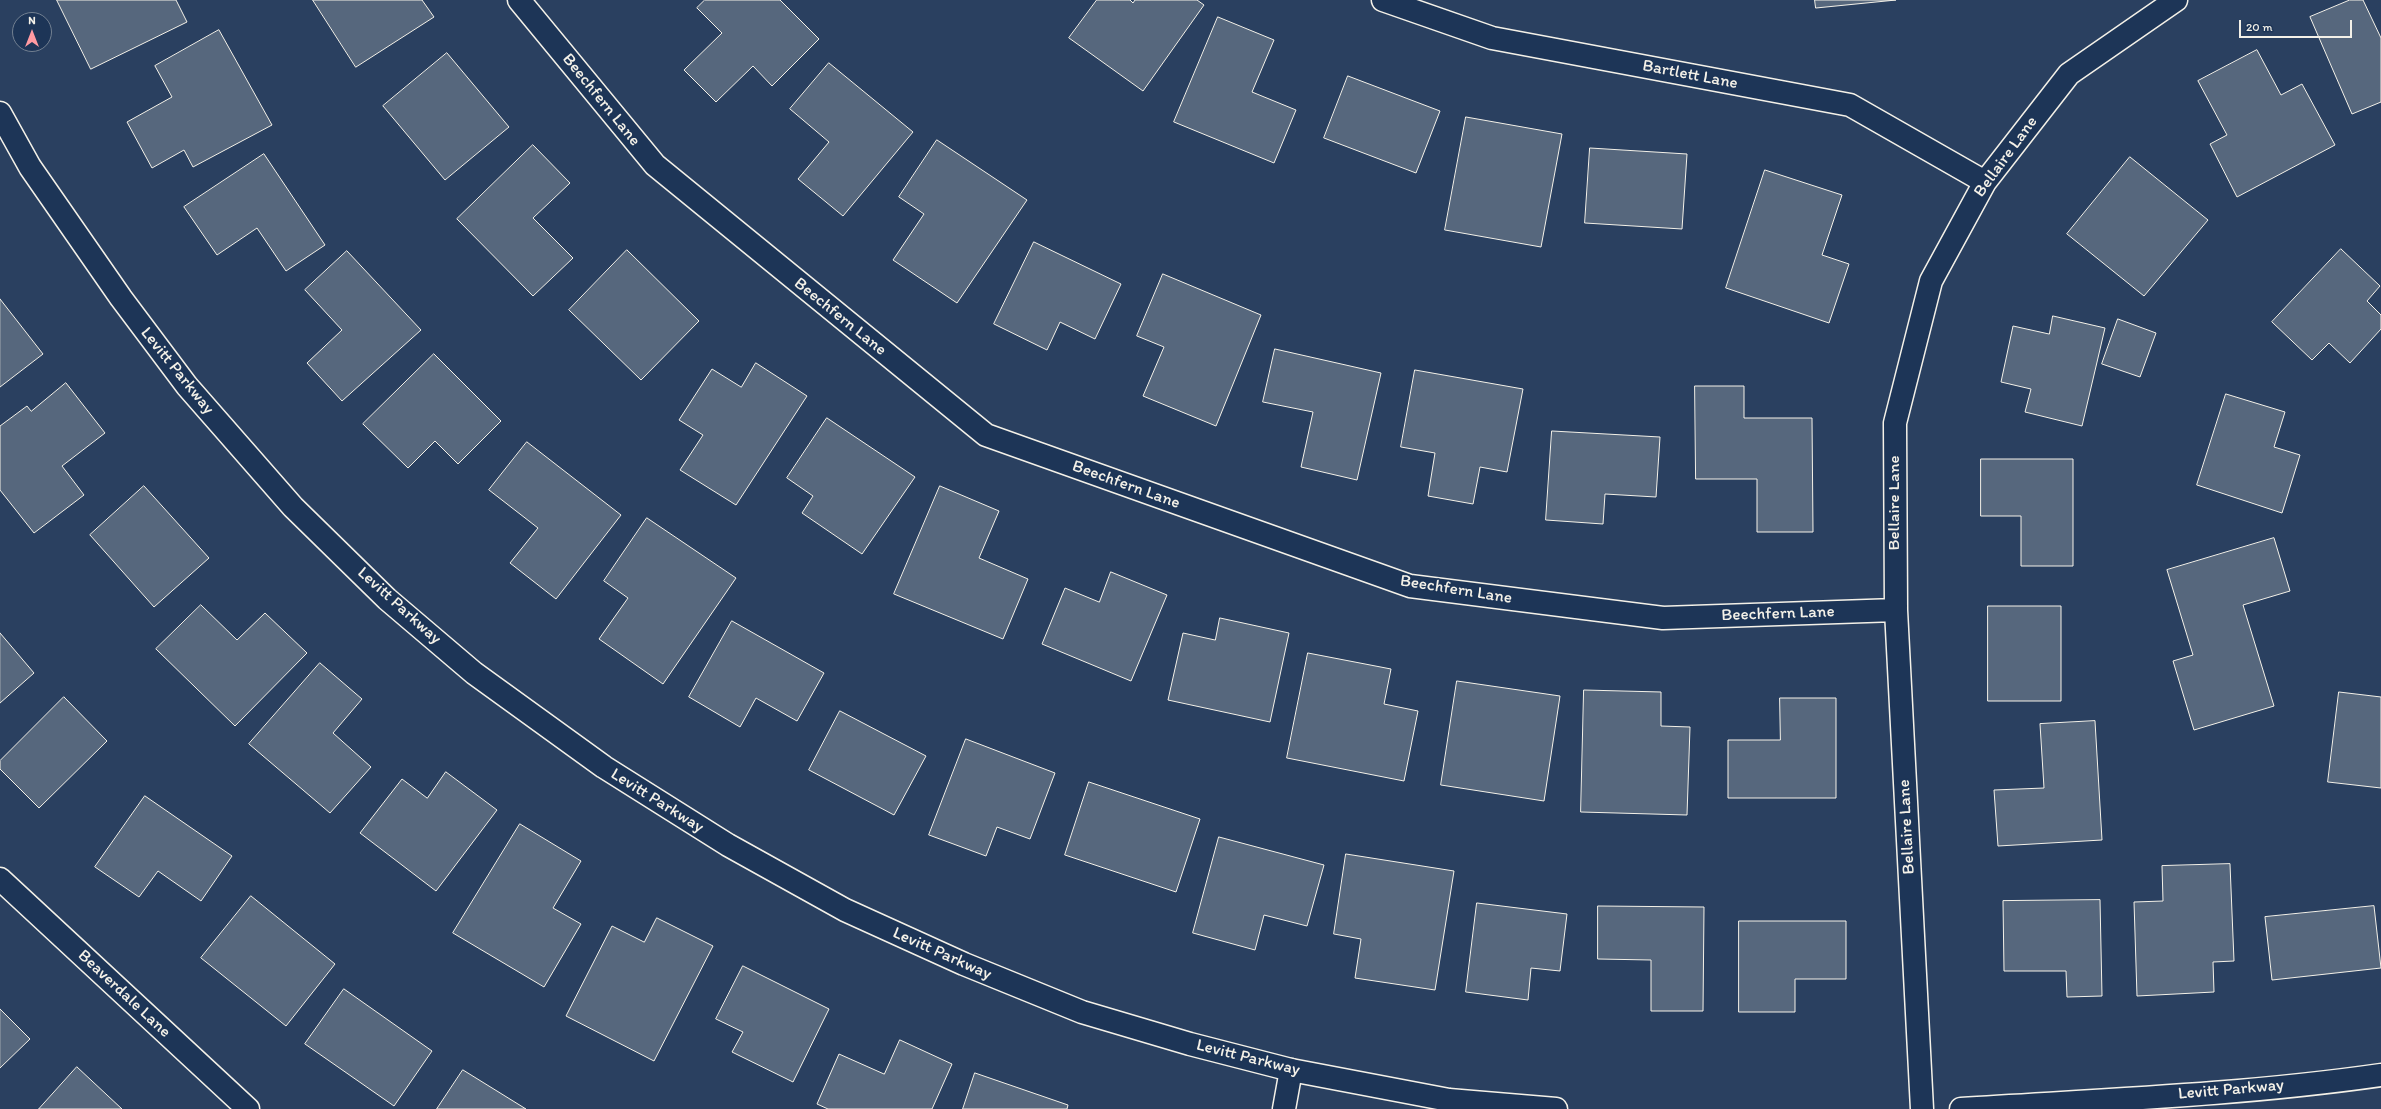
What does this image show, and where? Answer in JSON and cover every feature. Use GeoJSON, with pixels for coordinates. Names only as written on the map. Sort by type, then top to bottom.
{"type":"FeatureCollection","features":[{"type":"Feature","properties":{"kind":"street","name":"Beechfern Lane"},"geometry":{"type":"LineString","coordinates":[[519,0],[655,165],[986,436],[1410,586],[1663,618],[1896,610]]}},
{"type":"Feature","properties":{"kind":"street","name":"Bartlett Lane"},"geometry":{"type":"LineString","coordinates":[[1383,0],[1492,38],[1850,105],[1985,182]]}},
{"type":"Feature","properties":{"kind":"street","name":"Bellaire Lane"},"geometry":{"type":"LineString","coordinates":[[1922,1109],[1896,610],[1895,423],[1931,281],[1985,182],[2069,74],[2176,0]]}},
{"type":"Feature","properties":{"kind":"street","name":"Levitt Parkway"},"geometry":{"type":"LineString","coordinates":[[0,113],[30,167],[121,298],[187,386],[293,507],[387,599],[474,672],[604,767],[728,845],[845,910],[964,964],[1082,1012],[1190,1044],[1291,1070],[1449,1100],[1556,1109]]}},
{"type":"Feature","properties":{"kind":"street","name":"Beaverdale Lane"},"geometry":{"type":"LineString","coordinates":[[0,879],[248,1109]]}},
{"type":"Feature","properties":{"kind":"street"},"geometry":{"type":"LineString","coordinates":[[1284,1109],[1291,1070]]}},
{"type":"Feature","properties":{"kind":"street","name":"Levitt Parkway"},"geometry":{"type":"LineString","coordinates":[[1961,1109],[2176,1095],[2342,1081],[2381,1075]]}},
{"type":"Feature","properties":{"kind":"building"},"geometry":{"type":"Polygon","coordinates":[[[57,0],[176,0],[187,22],[91,69],[57,0]]]}},
{"type":"Feature","properties":{"kind":"building"},"geometry":{"type":"Polygon","coordinates":[[[313,0],[422,0],[434,17],[356,67],[313,0]]]}},
{"type":"Feature","properties":{"kind":"building"},"geometry":{"type":"Polygon","coordinates":[[[705,0],[780,0],[819,39],[772,86],[753,66],[716,102],[684,70],[722,33],[697,8],[705,0]]]}},
{"type":"Feature","properties":{"kind":"building"},"geometry":{"type":"Polygon","coordinates":[[[1097,0],[1130,0],[1133,3],[1135,0],[1197,0],[1204,5],[1143,91],[1069,38],[1097,0]]]}},
{"type":"Feature","properties":{"kind":"building"},"geometry":{"type":"Polygon","coordinates":[[[1815,0],[1896,0],[1816,8],[1815,0]]]}},
{"type":"Feature","properties":{"kind":"building"},"geometry":{"type":"Polygon","coordinates":[[[2350,0],[2363,0],[2381,38],[2381,102],[2352,114],[2310,17],[2350,0]]]}},
{"type":"Feature","properties":{"kind":"building"},"geometry":{"type":"Polygon","coordinates":[[[1218,17],[1274,40],[1252,92],[1296,110],[1274,163],[1174,122],[1218,17]]]}},
{"type":"Feature","properties":{"kind":"building"},"geometry":{"type":"Polygon","coordinates":[[[219,30],[272,125],[193,167],[184,150],[152,168],[127,122],[172,97],[155,66],[219,30]]]}},
{"type":"Feature","properties":{"kind":"building"},"geometry":{"type":"Polygon","coordinates":[[[2257,50],[2281,95],[2302,84],[2335,145],[2237,197],[2210,144],[2227,135],[2198,81],[2257,50]]]}},
{"type":"Feature","properties":{"kind":"building"},"geometry":{"type":"Polygon","coordinates":[[[447,53],[509,127],[445,180],[383,106],[447,53]]]}},
{"type":"Feature","properties":{"kind":"building"},"geometry":{"type":"Polygon","coordinates":[[[829,63],[913,132],[843,216],[798,179],[829,142],[790,109],[829,63]]]}},
{"type":"Feature","properties":{"kind":"building"},"geometry":{"type":"Polygon","coordinates":[[[1348,76],[1440,111],[1416,173],[1324,138],[1348,76]]]}},
{"type":"Feature","properties":{"kind":"building"},"geometry":{"type":"Polygon","coordinates":[[[1466,117],[1562,134],[1541,247],[1445,230],[1466,117]]]}},
{"type":"Feature","properties":{"kind":"building"},"geometry":{"type":"Polygon","coordinates":[[[937,140],[1027,200],[957,303],[893,260],[924,214],[899,197],[937,140]]]}},
{"type":"Feature","properties":{"kind":"building"},"geometry":{"type":"Polygon","coordinates":[[[533,145],[570,183],[533,218],[573,258],[533,296],[457,219],[533,145]]]}},
{"type":"Feature","properties":{"kind":"building"},"geometry":{"type":"Polygon","coordinates":[[[1590,148],[1687,154],[1682,229],[1585,223],[1590,148]]]}},
{"type":"Feature","properties":{"kind":"building"},"geometry":{"type":"Polygon","coordinates":[[[264,154],[325,245],[286,271],[257,228],[217,255],[184,207],[264,154]]]}},
{"type":"Feature","properties":{"kind":"building"},"geometry":{"type":"Polygon","coordinates":[[[2130,157],[2208,220],[2144,296],[2067,234],[2130,157]]]}},
{"type":"Feature","properties":{"kind":"building"},"geometry":{"type":"Polygon","coordinates":[[[1765,170],[1842,195],[1822,255],[1849,264],[1829,323],[1726,288],[1765,170]]]}},
{"type":"Feature","properties":{"kind":"building"},"geometry":{"type":"Polygon","coordinates":[[[1034,242],[1121,284],[1095,339],[1060,322],[1047,350],[994,324],[1034,242]]]}},
{"type":"Feature","properties":{"kind":"building"},"geometry":{"type":"Polygon","coordinates":[[[2341,249],[2380,286],[2367,301],[2381,315],[2381,329],[2350,363],[2329,343],[2312,360],[2272,322],[2341,249]]]}},
{"type":"Feature","properties":{"kind":"building"},"geometry":{"type":"Polygon","coordinates":[[[627,250],[699,321],[641,380],[569,310],[627,250]]]}},
{"type":"Feature","properties":{"kind":"building"},"geometry":{"type":"Polygon","coordinates":[[[347,251],[421,330],[342,401],[307,363],[342,330],[305,290],[347,251]]]}},
{"type":"Feature","properties":{"kind":"building"},"geometry":{"type":"Polygon","coordinates":[[[1163,274],[1261,315],[1216,426],[1143,396],[1164,347],[1137,336],[1163,274]]]}},
{"type":"Feature","properties":{"kind":"building"},"geometry":{"type":"Polygon","coordinates":[[[0,299],[43,354],[0,387],[0,299]]]}},
{"type":"Feature","properties":{"kind":"building"},"geometry":{"type":"Polygon","coordinates":[[[2053,316],[2105,328],[2082,426],[2025,412],[2031,389],[2001,382],[2013,326],[2049,334],[2053,316]]]}},
{"type":"Feature","properties":{"kind":"building"},"geometry":{"type":"Polygon","coordinates":[[[2118,319],[2156,333],[2140,377],[2102,364],[2118,319]]]}},
{"type":"Feature","properties":{"kind":"building"},"geometry":{"type":"Polygon","coordinates":[[[1275,349],[1381,373],[1357,480],[1301,467],[1313,412],[1263,402],[1275,349]]]}},
{"type":"Feature","properties":{"kind":"building"},"geometry":{"type":"Polygon","coordinates":[[[434,354],[501,421],[458,464],[435,441],[408,468],[363,424],[434,354]]]}},
{"type":"Feature","properties":{"kind":"building"},"geometry":{"type":"Polygon","coordinates":[[[756,363],[807,396],[736,505],[680,470],[703,435],[679,420],[712,369],[741,387],[756,363]]]}},
{"type":"Feature","properties":{"kind":"building"},"geometry":{"type":"Polygon","coordinates":[[[1415,370],[1523,389],[1507,472],[1480,467],[1473,504],[1428,496],[1435,453],[1401,447],[1415,370]]]}},
{"type":"Feature","properties":{"kind":"building"},"geometry":{"type":"Polygon","coordinates":[[[66,383],[105,433],[62,466],[84,495],[34,533],[0,490],[0,426],[27,406],[31,411],[66,383]]]}},
{"type":"Feature","properties":{"kind":"building"},"geometry":{"type":"Polygon","coordinates":[[[1695,386],[1744,386],[1744,418],[1812,418],[1813,532],[1757,532],[1757,479],[1696,479],[1695,386]]]}},
{"type":"Feature","properties":{"kind":"building"},"geometry":{"type":"Polygon","coordinates":[[[2226,394],[2285,412],[2274,447],[2300,455],[2282,513],[2197,485],[2226,394]]]}},
{"type":"Feature","properties":{"kind":"building"},"geometry":{"type":"Polygon","coordinates":[[[827,418],[915,477],[862,554],[802,513],[813,496],[787,478],[827,418]]]}},
{"type":"Feature","properties":{"kind":"building"},"geometry":{"type":"Polygon","coordinates":[[[1552,431],[1660,437],[1656,497],[1605,494],[1603,524],[1546,520],[1552,431]]]}},
{"type":"Feature","properties":{"kind":"building"},"geometry":{"type":"Polygon","coordinates":[[[527,442],[621,515],[556,599],[510,563],[538,528],[489,490],[527,442]]]}},
{"type":"Feature","properties":{"kind":"building"},"geometry":{"type":"Polygon","coordinates":[[[1981,459],[2073,459],[2073,566],[2021,566],[2021,516],[1981,516],[1981,459]]]}},
{"type":"Feature","properties":{"kind":"building"},"geometry":{"type":"Polygon","coordinates":[[[144,486],[209,558],[154,607],[90,535],[144,486]]]}},
{"type":"Feature","properties":{"kind":"building"},"geometry":{"type":"Polygon","coordinates":[[[940,486],[999,511],[979,558],[1028,579],[1003,639],[894,594],[940,486]]]}},
{"type":"Feature","properties":{"kind":"building"},"geometry":{"type":"Polygon","coordinates":[[[647,518],[736,578],[663,684],[599,639],[628,598],[604,581],[647,518]]]}},
{"type":"Feature","properties":{"kind":"building"},"geometry":{"type":"Polygon","coordinates":[[[2274,538],[2290,591],[2243,605],[2274,706],[2194,730],[2173,661],[2193,655],[2167,570],[2274,538]]]}},
{"type":"Feature","properties":{"kind":"building"},"geometry":{"type":"Polygon","coordinates":[[[1111,572],[1167,595],[1131,681],[1042,644],[1065,588],[1099,602],[1111,572]]]}},
{"type":"Feature","properties":{"kind":"building"},"geometry":{"type":"Polygon","coordinates":[[[201,605],[237,640],[265,613],[307,653],[235,726],[156,649],[201,605]]]}},
{"type":"Feature","properties":{"kind":"building"},"geometry":{"type":"Polygon","coordinates":[[[1988,606],[2061,606],[2061,701],[1988,701],[1988,606]]]}},
{"type":"Feature","properties":{"kind":"building"},"geometry":{"type":"Polygon","coordinates":[[[1220,618],[1289,633],[1270,722],[1168,700],[1183,633],[1215,640],[1220,618]]]}},
{"type":"Feature","properties":{"kind":"building"},"geometry":{"type":"Polygon","coordinates":[[[732,621],[824,673],[797,721],[756,698],[740,727],[689,697],[732,621]]]}},
{"type":"Feature","properties":{"kind":"building"},"geometry":{"type":"Polygon","coordinates":[[[0,633],[34,673],[0,703],[0,633]]]}},
{"type":"Feature","properties":{"kind":"building"},"geometry":{"type":"Polygon","coordinates":[[[1308,653],[1391,669],[1384,704],[1418,711],[1404,781],[1287,758],[1308,653]]]}},
{"type":"Feature","properties":{"kind":"building"},"geometry":{"type":"Polygon","coordinates":[[[320,663],[362,699],[333,733],[371,767],[330,813],[249,744],[320,663]]]}},
{"type":"Feature","properties":{"kind":"building"},"geometry":{"type":"Polygon","coordinates":[[[1457,681],[1560,696],[1544,801],[1441,785],[1457,681]]]}},
{"type":"Feature","properties":{"kind":"building"},"geometry":{"type":"Polygon","coordinates":[[[1584,690],[1661,692],[1661,726],[1690,727],[1687,815],[1581,812],[1584,690]]]}},
{"type":"Feature","properties":{"kind":"building"},"geometry":{"type":"Polygon","coordinates":[[[2339,692],[2381,697],[2381,788],[2328,782],[2339,692]]]}},
{"type":"Feature","properties":{"kind":"building"},"geometry":{"type":"Polygon","coordinates":[[[64,697],[107,741],[39,808],[0,769],[0,761],[64,697]]]}},
{"type":"Feature","properties":{"kind":"building"},"geometry":{"type":"Polygon","coordinates":[[[1780,698],[1836,698],[1836,798],[1728,798],[1728,740],[1780,740],[1780,698]]]}},
{"type":"Feature","properties":{"kind":"building"},"geometry":{"type":"Polygon","coordinates":[[[840,711],[926,756],[894,815],[809,770],[840,711]]]}},
{"type":"Feature","properties":{"kind":"building"},"geometry":{"type":"Polygon","coordinates":[[[2095,721],[2102,840],[1998,846],[1994,790],[2044,788],[2040,724],[2095,721]]]}},
{"type":"Feature","properties":{"kind":"building"},"geometry":{"type":"Polygon","coordinates":[[[966,739],[1055,773],[1030,839],[997,827],[986,856],[929,835],[966,739]]]}},
{"type":"Feature","properties":{"kind":"building"},"geometry":{"type":"Polygon","coordinates":[[[446,772],[497,810],[436,891],[360,833],[402,779],[427,798],[446,772]]]}},
{"type":"Feature","properties":{"kind":"building"},"geometry":{"type":"Polygon","coordinates":[[[1089,782],[1200,819],[1176,892],[1065,855],[1089,782]]]}},
{"type":"Feature","properties":{"kind":"building"},"geometry":{"type":"Polygon","coordinates":[[[145,796],[232,856],[201,901],[158,871],[139,897],[95,867],[145,796]]]}},
{"type":"Feature","properties":{"kind":"building"},"geometry":{"type":"Polygon","coordinates":[[[520,824],[581,861],[553,908],[581,924],[544,987],[453,933],[520,824]]]}},
{"type":"Feature","properties":{"kind":"building"},"geometry":{"type":"Polygon","coordinates":[[[1219,837],[1324,865],[1307,926],[1264,915],[1255,950],[1193,933],[1219,837]]]}},
{"type":"Feature","properties":{"kind":"building"},"geometry":{"type":"Polygon","coordinates":[[[1346,854],[1454,871],[1435,990],[1355,978],[1361,939],[1334,934],[1346,854]]]}},
{"type":"Feature","properties":{"kind":"building"},"geometry":{"type":"Polygon","coordinates":[[[2230,864],[2234,961],[2213,962],[2214,992],[2137,996],[2134,902],[2163,901],[2162,866],[2230,864]]]}},
{"type":"Feature","properties":{"kind":"building"},"geometry":{"type":"Polygon","coordinates":[[[251,896],[335,964],[286,1026],[201,958],[251,896]]]}},
{"type":"Feature","properties":{"kind":"building"},"geometry":{"type":"Polygon","coordinates":[[[2100,900],[2102,996],[2067,997],[2066,971],[2004,971],[2003,901],[2100,900]]]}},
{"type":"Feature","properties":{"kind":"building"},"geometry":{"type":"Polygon","coordinates":[[[1477,903],[1567,914],[1560,971],[1531,968],[1528,1000],[1466,992],[1477,903]]]}},
{"type":"Feature","properties":{"kind":"building"},"geometry":{"type":"Polygon","coordinates":[[[1598,906],[1704,907],[1703,1011],[1651,1011],[1651,960],[1598,959],[1598,906]]]}},
{"type":"Feature","properties":{"kind":"building"},"geometry":{"type":"Polygon","coordinates":[[[2374,906],[2381,968],[2272,980],[2265,917],[2374,906]]]}},
{"type":"Feature","properties":{"kind":"building"},"geometry":{"type":"Polygon","coordinates":[[[657,918],[713,946],[654,1061],[566,1016],[612,926],[644,942],[657,918]]]}},
{"type":"Feature","properties":{"kind":"building"},"geometry":{"type":"Polygon","coordinates":[[[1739,921],[1846,921],[1846,979],[1795,979],[1795,1012],[1739,1012],[1739,921]]]}},
{"type":"Feature","properties":{"kind":"building"},"geometry":{"type":"Polygon","coordinates":[[[743,966],[829,1009],[793,1082],[732,1052],[743,1032],[716,1019],[743,966]]]}},
{"type":"Feature","properties":{"kind":"building"},"geometry":{"type":"Polygon","coordinates":[[[344,989],[432,1051],[394,1106],[305,1044],[344,989]]]}},
{"type":"Feature","properties":{"kind":"building"},"geometry":{"type":"Polygon","coordinates":[[[0,1009],[30,1039],[0,1068],[0,1009]]]}},
{"type":"Feature","properties":{"kind":"building"},"geometry":{"type":"Polygon","coordinates":[[[900,1040],[952,1064],[932,1109],[828,1109],[817,1104],[839,1054],[884,1074],[900,1040]]]}},
{"type":"Feature","properties":{"kind":"building"},"geometry":{"type":"Polygon","coordinates":[[[77,1067],[122,1109],[39,1109],[77,1067]]]}},
{"type":"Feature","properties":{"kind":"building"},"geometry":{"type":"Polygon","coordinates":[[[463,1070],[526,1109],[437,1109],[463,1070]]]}},
{"type":"Feature","properties":{"kind":"building"},"geometry":{"type":"Polygon","coordinates":[[[975,1073],[1068,1105],[1067,1109],[963,1109],[975,1073]]]}}]}
